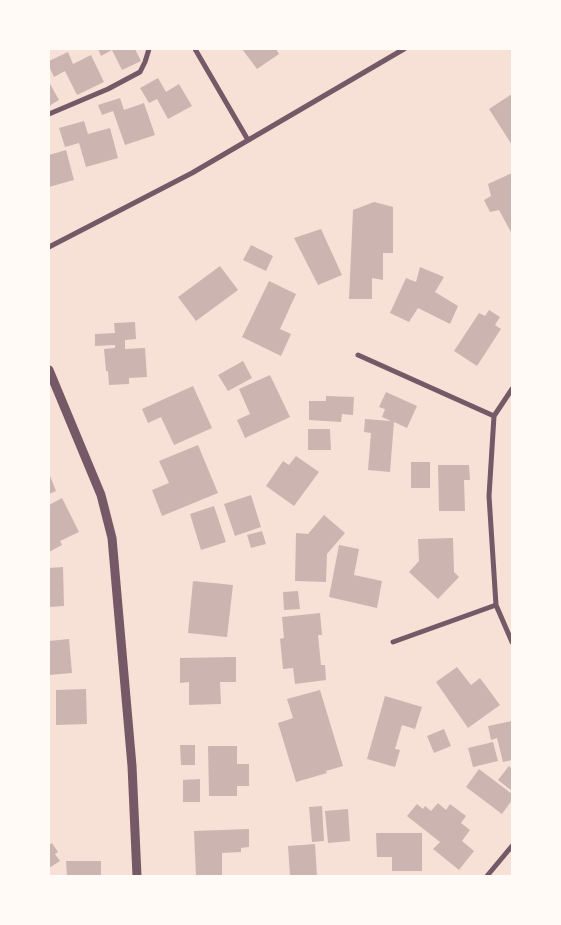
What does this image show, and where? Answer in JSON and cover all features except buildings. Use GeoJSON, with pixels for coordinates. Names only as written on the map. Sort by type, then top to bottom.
{"type":"FeatureCollection","features":[{"type":"Feature","properties":{"kind":"street"},"geometry":{"type":"LineString","coordinates":[[49,114],[108,89],[140,72],[149,49]]}},
{"type":"Feature","properties":{"kind":"street"},"geometry":{"type":"LineString","coordinates":[[195,49],[248,140]]}},
{"type":"Feature","properties":{"kind":"street"},"geometry":{"type":"LineString","coordinates":[[49,247],[192,173],[404,49]]}},
{"type":"Feature","properties":{"kind":"street"},"geometry":{"type":"LineString","coordinates":[[358,354],[494,416]]}},
{"type":"Feature","properties":{"kind":"street"},"geometry":{"type":"LineString","coordinates":[[49,370],[101,495],[112,538],[132,766],[137,876]]}},
{"type":"Feature","properties":{"kind":"street"},"geometry":{"type":"LineString","coordinates":[[512,388],[494,416],[489,496],[496,605],[512,642]]}},
{"type":"Feature","properties":{"kind":"street"},"geometry":{"type":"LineString","coordinates":[[393,642],[496,605]]}},
{"type":"Feature","properties":{"kind":"street"},"geometry":{"type":"LineString","coordinates":[[488,876],[512,846]]}}]}
